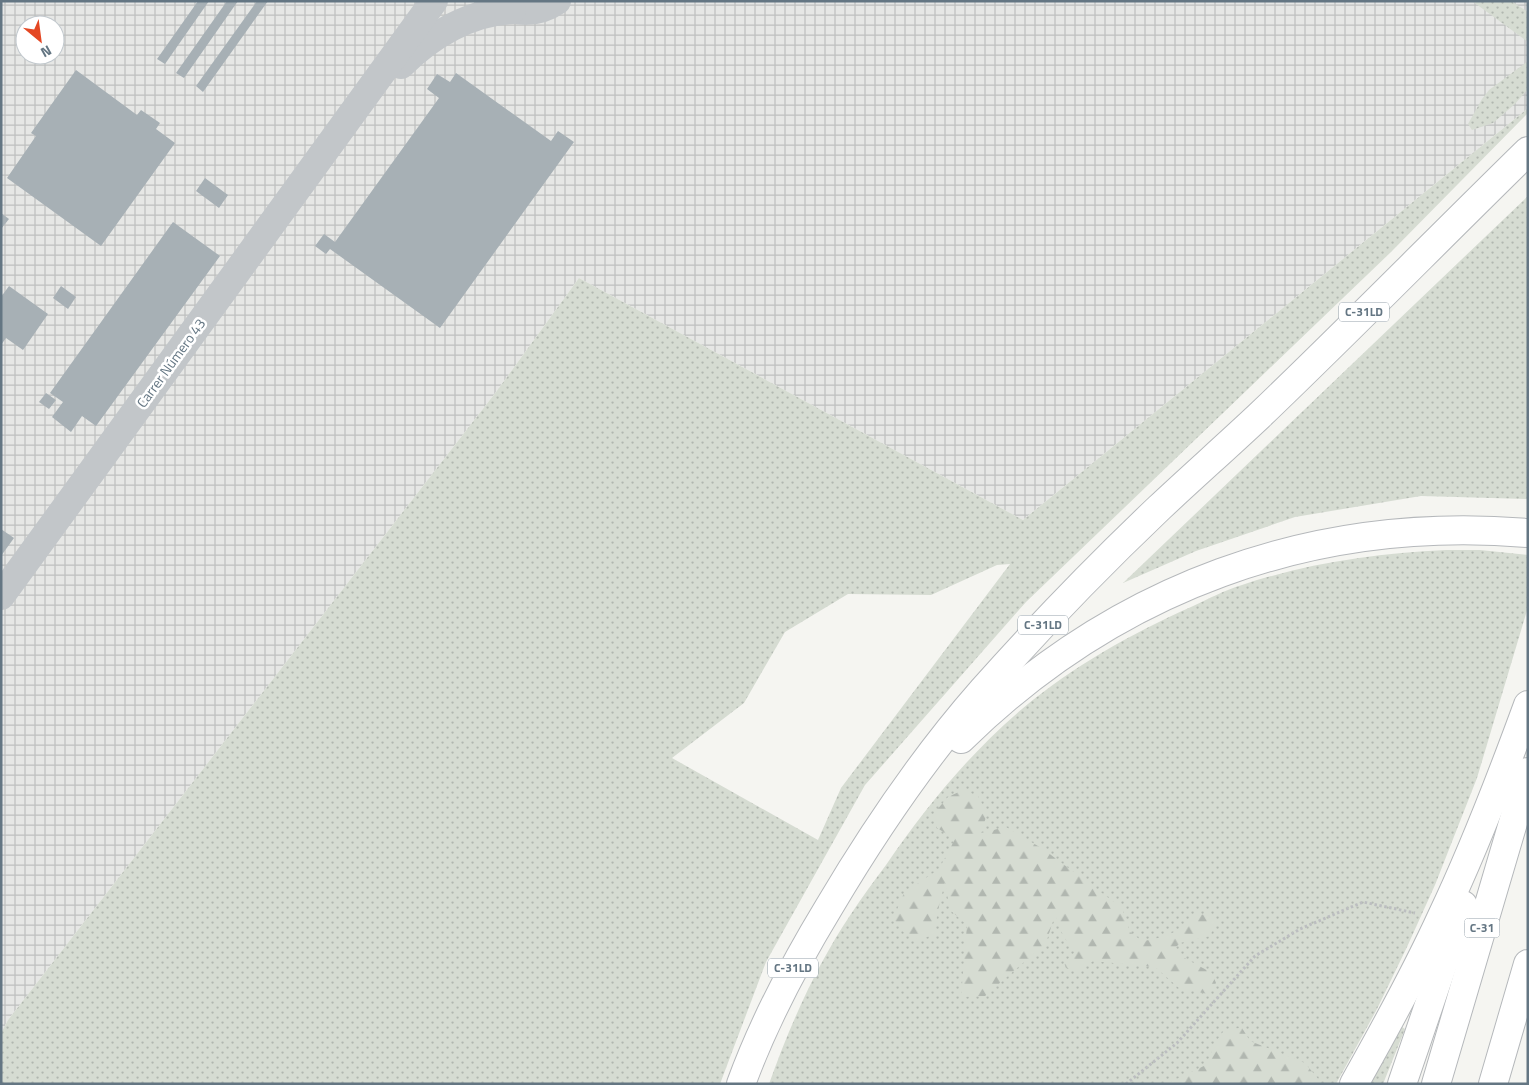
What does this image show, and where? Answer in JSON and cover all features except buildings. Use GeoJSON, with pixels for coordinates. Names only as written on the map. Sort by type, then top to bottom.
{"type":"FeatureCollection","features":[{"type":"Feature","properties":{"kind":"highway","name":"C-31LD"},"geometry":{"type":"LineString","coordinates":[[742,1084],[773,1007],[805,946],[857,859],[882,821],[937,746],[981,692],[1067,599],[1158,510],[1258,417],[1528,151]]}},
{"type":"Feature","properties":{"kind":"highway"},"geometry":{"type":"LineString","coordinates":[[857,859],[932,768],[996,706],[1031,678],[1102,629],[1153,602],[1213,574],[1306,547],[1402,532],[1498,530],[1528,533]]}},
{"type":"Feature","properties":{"kind":"highway"},"geometry":{"type":"LineString","coordinates":[[1402,1084],[1451,943],[1516,772],[1528,705]]}},
{"type":"Feature","properties":{"kind":"highway"},"geometry":{"type":"LineString","coordinates":[[1354,1084],[1395,1011],[1516,772]]}},
{"type":"Feature","properties":{"kind":"highway","name":"C-31"},"geometry":{"type":"LineString","coordinates":[[1436,1084],[1516,772]]}},
{"type":"Feature","properties":{"kind":"highway"},"geometry":{"type":"LineString","coordinates":[[1493,1084],[1528,964]]}},
{"type":"Feature","properties":{"kind":"street","name":"Carrer Número 43"},"geometry":{"type":"LineString","coordinates":[[1,596],[434,1]]}},
{"type":"Feature","properties":{"kind":"street","name":"Carrer Número 43"},"geometry":{"type":"LineString","coordinates":[[341,131],[411,55],[434,37],[461,22],[497,10],[504,5],[530,11],[539,10],[557,1]]}},
{"type":"Feature","properties":{"kind":"path"},"geometry":{"type":"LineString","coordinates":[[1126,1084],[1178,1043],[1255,956],[1300,929],[1363,902],[1422,914]]}},
{"type":"Feature","properties":{"kind":"shaded area"},"geometry":{"type":"Polygon","coordinates":[[[1,1],[1528,1],[1528,108],[1023,520],[579,278],[496,392],[8,1020],[1,1033],[1,1]]]}},
{"type":"Feature","properties":{"kind":"green space"},"geometry":{"type":"Polygon","coordinates":[[[1472,1],[1511,1],[1528,12],[1528,42],[1472,1]]]}},
{"type":"Feature","properties":{"kind":"green space"},"geometry":{"type":"Polygon","coordinates":[[[1528,61],[1528,89],[1515,104],[1493,123],[1472,130],[1468,124],[1489,90],[1528,61]]]}},
{"type":"Feature","properties":{"kind":"green space"},"geometry":{"type":"Polygon","coordinates":[[[1528,108],[1528,113],[1391,252],[1026,602],[865,785],[766,962],[720,1084],[1,1084],[1,1033],[8,1020],[496,392],[579,278],[1023,520],[1528,108]],[[1010,564],[997,565],[931,595],[848,594],[785,632],[744,703],[672,758],[818,840],[841,788],[1010,564]]]}},
{"type":"Feature","properties":{"kind":"green space"},"geometry":{"type":"Polygon","coordinates":[[[1528,196],[1528,499],[1421,496],[1295,517],[1196,551],[1123,583],[1528,196]]]}},
{"type":"Feature","properties":{"kind":"green space"},"geometry":{"type":"Polygon","coordinates":[[[1446,550],[1480,550],[1528,555],[1528,607],[1477,778],[1435,885],[1377,1009],[1336,1084],[769,1084],[795,1018],[815,975],[859,901],[916,823],[949,782],[984,744],[1041,693],[1082,665],[1125,640],[1169,617],[1236,587],[1267,577],[1343,560],[1446,550]]]}},
{"type":"Feature","properties":{"kind":"green space"},"geometry":{"type":"Polygon","coordinates":[[[963,790],[978,796],[987,814],[981,833],[1006,827],[1043,849],[1122,908],[1130,932],[1142,941],[1173,933],[1198,914],[1215,916],[1215,924],[1210,936],[1180,943],[1176,947],[1179,955],[1212,973],[1216,983],[1208,994],[1179,988],[1155,967],[1093,961],[1079,970],[1066,968],[1064,963],[1077,950],[1064,938],[1055,915],[1046,943],[985,996],[961,997],[967,925],[950,910],[945,882],[934,934],[920,940],[906,935],[893,919],[904,893],[939,869],[955,839],[937,828],[935,812],[948,797],[963,790]]]}},
{"type":"Feature","properties":{"kind":"green space"},"geometry":{"type":"Polygon","coordinates":[[[1402,1027],[1405,1029],[1383,1084],[1370,1084],[1402,1027]]]}},
{"type":"Feature","properties":{"kind":"green space"},"geometry":{"type":"Polygon","coordinates":[[[1242,1028],[1250,1041],[1305,1063],[1319,1080],[1318,1084],[1166,1084],[1208,1064],[1213,1046],[1225,1029],[1242,1028]]]}}]}
